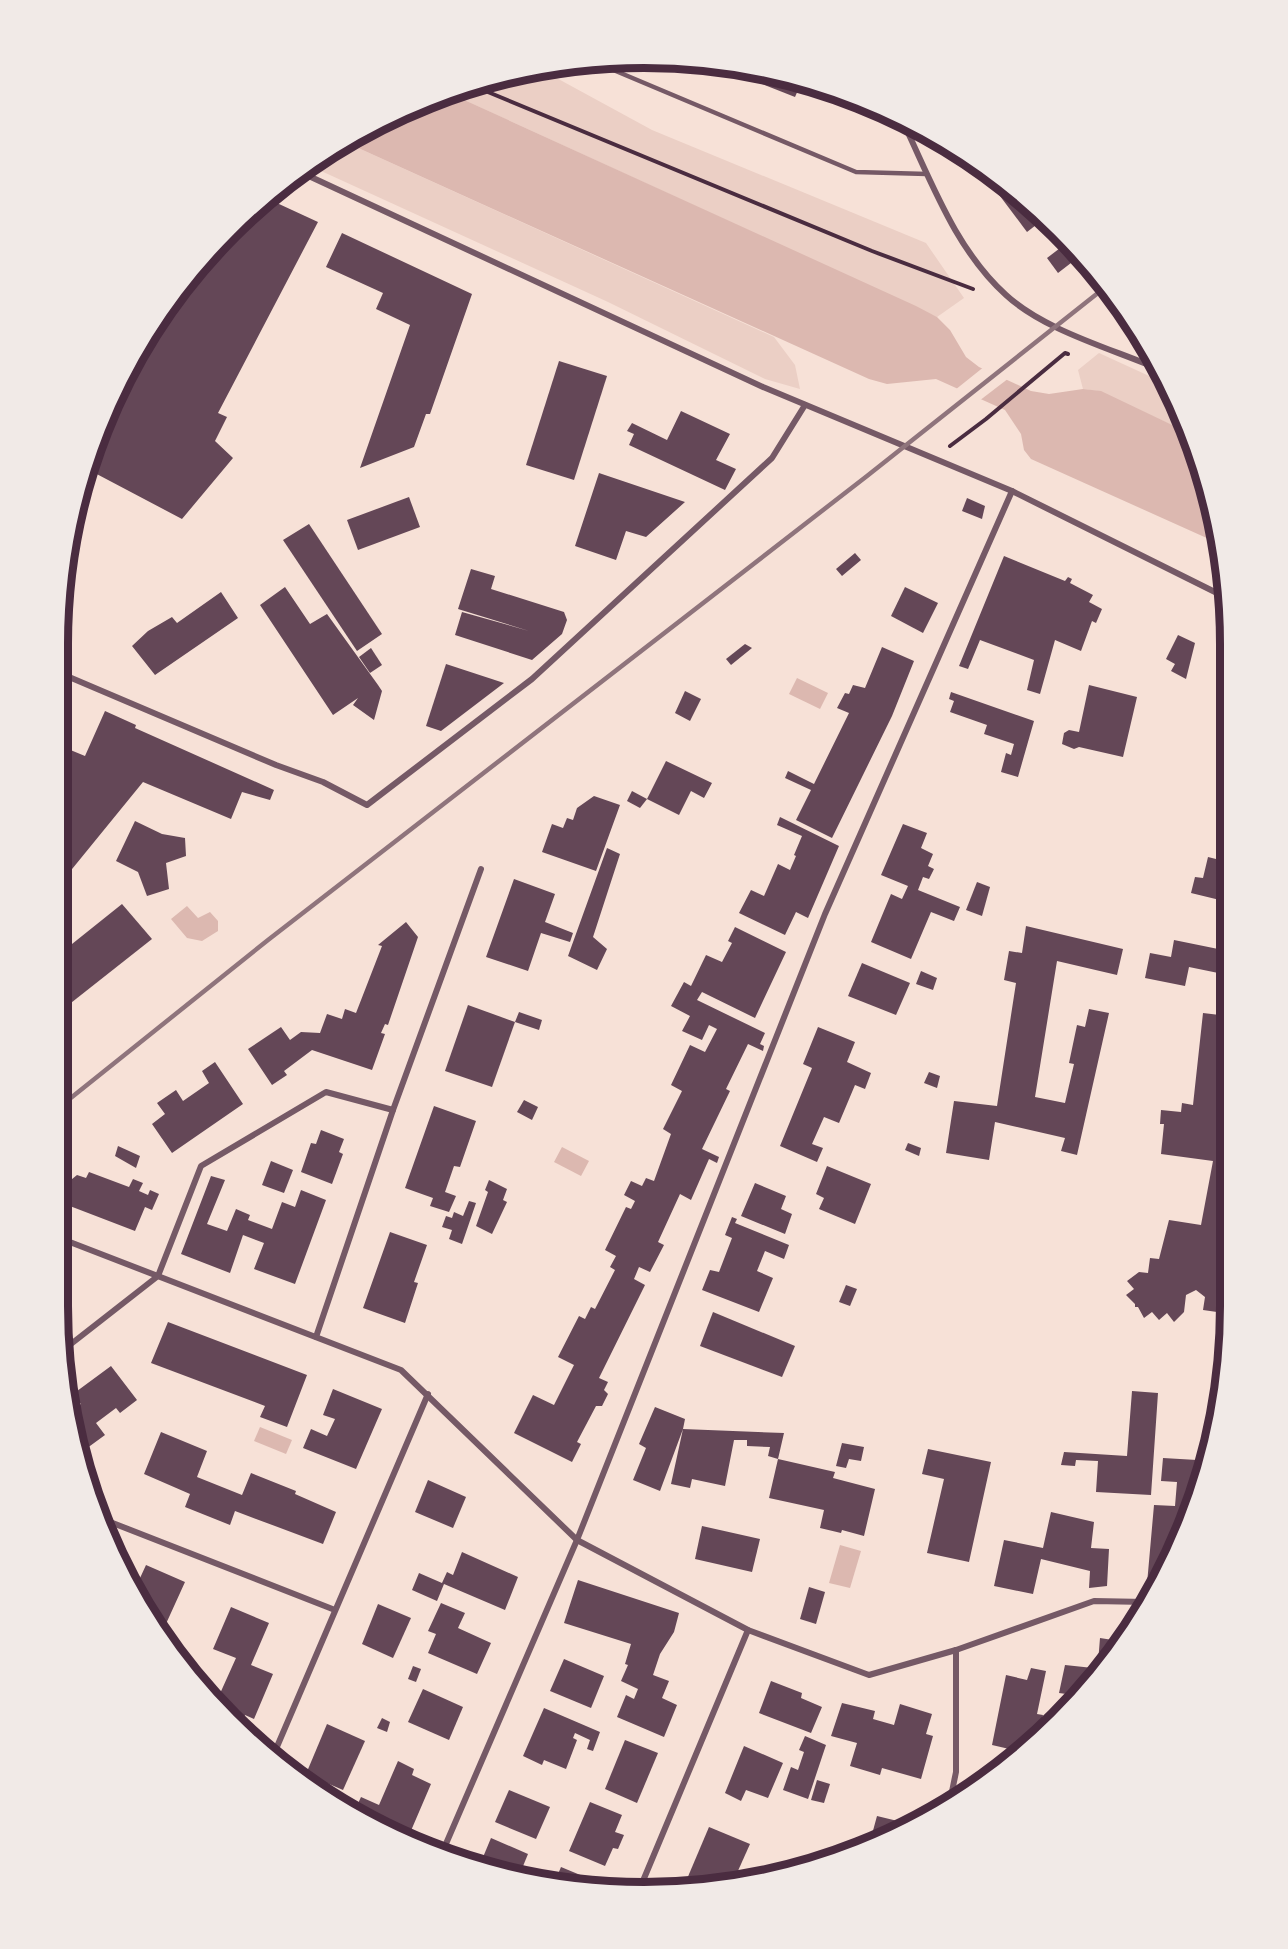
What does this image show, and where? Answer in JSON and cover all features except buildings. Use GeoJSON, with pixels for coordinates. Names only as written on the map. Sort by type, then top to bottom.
{"type":"FeatureCollection","features":[{"type":"Feature","properties":{"kind":"street"},"geometry":{"type":"LineString","coordinates":[[908,132],[966,248],[982,271],[1007,297],[1065,331],[1147,364]]}},
{"type":"Feature","properties":{"kind":"street"},"geometry":{"type":"LineString","coordinates":[[309,176],[805,405],[1012,491],[1218,594]]}},
{"type":"Feature","properties":{"kind":"street"},"geometry":{"type":"LineString","coordinates":[[68,677],[276,765],[323,782],[367,805],[541,671],[772,458],[805,405]]}},
{"type":"Feature","properties":{"kind":"street"},"geometry":{"type":"LineString","coordinates":[[445,1846],[578,1540],[825,914],[1012,491]]}},
{"type":"Feature","properties":{"kind":"street"},"geometry":{"type":"LineString","coordinates":[[316,1337],[393,1110],[481,869]]}},
{"type":"Feature","properties":{"kind":"street"},"geometry":{"type":"LineString","coordinates":[[69,1345],[158,1276],[201,1166],[326,1092],[393,1110]]}},
{"type":"Feature","properties":{"kind":"street"},"geometry":{"type":"LineString","coordinates":[[68,1241],[401,1370],[578,1540],[748,1630],[868,1675],[956,1650],[1094,1601],[1137,1602]]}},
{"type":"Feature","properties":{"kind":"street"},"geometry":{"type":"LineString","coordinates":[[276,1748],[428,1394]]}},
{"type":"Feature","properties":{"kind":"street"},"geometry":{"type":"LineString","coordinates":[[109,1522],[335,1610]]}},
{"type":"Feature","properties":{"kind":"street"},"geometry":{"type":"LineString","coordinates":[[643,1882],[748,1630]]}},
{"type":"Feature","properties":{"kind":"street"},"geometry":{"type":"LineString","coordinates":[[952,1791],[956,1773],[956,1650]]}},
{"type":"Feature","properties":{"kind":"lane"},"geometry":{"type":"LineString","coordinates":[[611,69],[856,172],[928,174]]}},
{"type":"Feature","properties":{"kind":"path"},"geometry":{"type":"LineString","coordinates":[[484,90],[960,286],[1007,297]]}},
{"type":"Feature","properties":{"kind":"path"},"geometry":{"type":"LineString","coordinates":[[948,448],[1065,353]]}},
{"type":"Feature","properties":{"kind":"shaded area"},"geometry":{"type":"Polygon","coordinates":[[[552,75],[652,130],[926,243],[964,298],[937,317],[460,98],[495,87],[552,75]]]}},
{"type":"Feature","properties":{"kind":"shaded area"},"geometry":{"type":"Polygon","coordinates":[[[460,98],[916,306],[937,317],[950,330],[966,357],[979,367],[1031,391],[1049,394],[1083,389],[1101,391],[1179,428],[1201,495],[1210,540],[1031,459],[1024,450],[1021,434],[1005,410],[936,379],[887,384],[869,379],[354,146],[423,111],[460,98]]]}},
{"type":"Feature","properties":{"kind":"shaded area"},"geometry":{"type":"Polygon","coordinates":[[[354,146],[774,337],[795,365],[800,389],[765,379],[608,302],[318,169],[354,146]]]}},
{"type":"Feature","properties":{"kind":"shaded area"},"geometry":{"type":"Polygon","coordinates":[[[1099,353],[1155,379],[1179,428],[1098,391],[1083,389],[1078,370],[1099,353]]]}},
{"type":"Feature","properties":{"kind":"shaded area"},"geometry":{"type":"Polygon","coordinates":[[[797,678],[828,693],[820,709],[789,694],[797,678]]]}},
{"type":"Feature","properties":{"kind":"shaded area"},"geometry":{"type":"Polygon","coordinates":[[[187,906],[198,918],[210,912],[218,921],[218,931],[202,941],[187,938],[171,919],[187,906]]]}},
{"type":"Feature","properties":{"kind":"shaded area"},"geometry":{"type":"Polygon","coordinates":[[[562,1147],[589,1161],[581,1176],[554,1162],[562,1147]]]}},
{"type":"Feature","properties":{"kind":"shaded area"},"geometry":{"type":"Polygon","coordinates":[[[260,1427],[292,1440],[286,1454],[254,1441],[260,1427]]]}},
{"type":"Feature","properties":{"kind":"shaded area"},"geometry":{"type":"Polygon","coordinates":[[[840,1545],[861,1551],[850,1588],[829,1583],[840,1545]]]}},
{"type":"Feature","properties":{"kind":"pier"},"geometry":{"type":"Polygon","coordinates":[[[985,366],[1009,378],[979,401],[955,390],[985,366]]]}},
{"type":"Feature","properties":{"kind":"railway"},"geometry":{"type":"LineString","coordinates":[[68,1100],[268,940],[867,476],[1100,292]]}}]}
